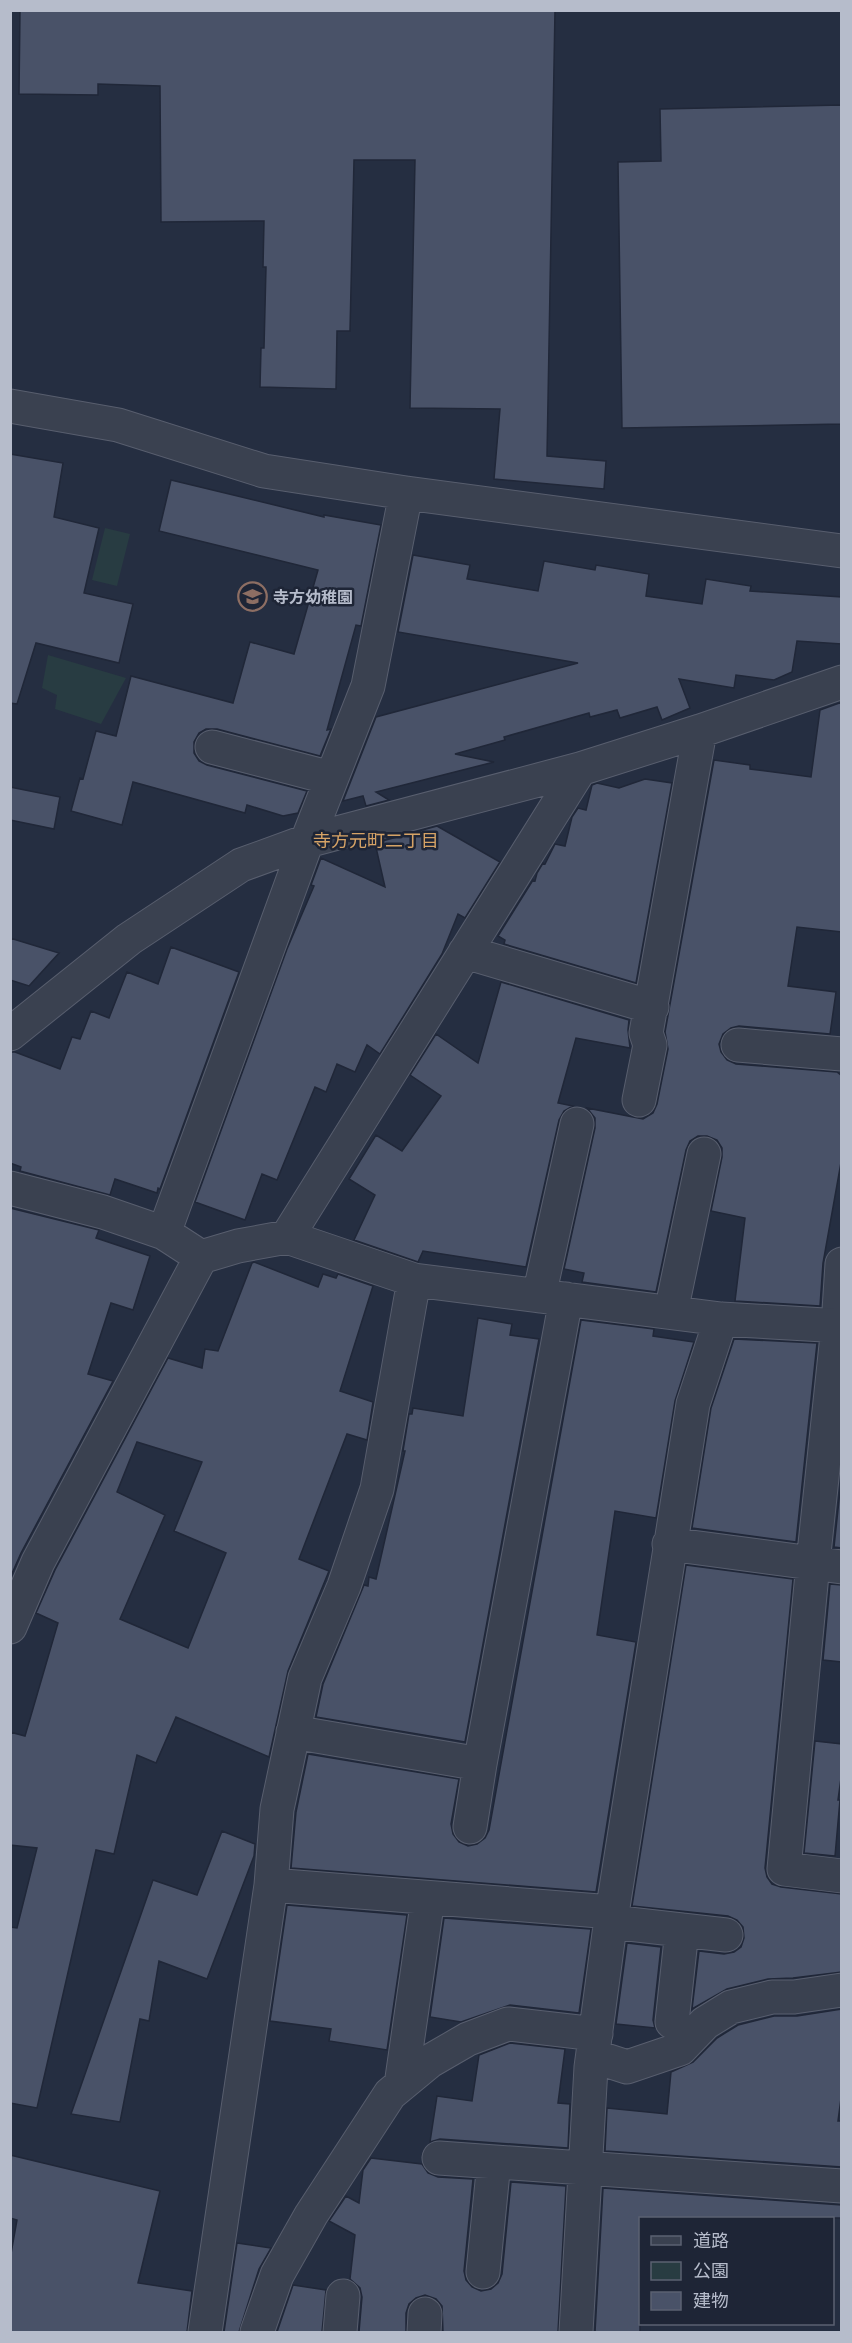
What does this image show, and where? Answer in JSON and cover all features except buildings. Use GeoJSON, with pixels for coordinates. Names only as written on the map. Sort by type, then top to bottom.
{"type":"FeatureCollection","features":[{"type":"Feature","properties":{"kind":"street"},"geometry":{"type":"LineString","coordinates":[[10,406],[118,425],[264,471],[406,493],[842,551]]}},
{"type":"Feature","properties":{"kind":"street"},"geometry":{"type":"LineString","coordinates":[[164,1233],[307,841],[368,686],[406,493]]}},
{"type":"Feature","properties":{"kind":"street"},"geometry":{"type":"LineString","coordinates":[[10,1034],[129,939],[241,865],[307,841],[580,769],[842,682]]}},
{"type":"Feature","properties":{"kind":"street"},"geometry":{"type":"LineString","coordinates":[[639,1100],[650,1045],[646,1033],[700,731]]}},
{"type":"Feature","properties":{"kind":"street"},"geometry":{"type":"LineString","coordinates":[[212,747],[331,778]]}},
{"type":"Feature","properties":{"kind":"street"},"geometry":{"type":"LineString","coordinates":[[287,1237],[580,769]]}},
{"type":"Feature","properties":{"kind":"street"},"geometry":{"type":"LineString","coordinates":[[465,952],[652,1007]]}},
{"type":"Feature","properties":{"kind":"street"},"geometry":{"type":"LineString","coordinates":[[738,1045],[842,1054]]}},
{"type":"Feature","properties":{"kind":"street"},"geometry":{"type":"LineString","coordinates":[[470,1827],[553,1298],[577,1124]]}},
{"type":"Feature","properties":{"kind":"street"},"geometry":{"type":"LineString","coordinates":[[670,1312],[704,1154]]}},
{"type":"Feature","properties":{"kind":"street"},"geometry":{"type":"LineString","coordinates":[[10,1188],[103,1212],[164,1233],[201,1257]]}},
{"type":"Feature","properties":{"kind":"street"},"geometry":{"type":"LineString","coordinates":[[15,1607],[201,1257],[237,1246],[287,1237],[414,1280],[721,1318],[840,1326]]}},
{"type":"Feature","properties":{"kind":"street"},"geometry":{"type":"LineString","coordinates":[[842,1264],[827,1565],[784,1869],[842,1876]]}},
{"type":"Feature","properties":{"kind":"street"},"geometry":{"type":"LineString","coordinates":[[205,2332],[271,1885],[277,1809],[304,1678],[344,1586],[377,1489],[414,1280]]}},
{"type":"Feature","properties":{"kind":"street"},"geometry":{"type":"LineString","coordinates":[[576,2332],[594,2045],[612,1917],[669,1544],[693,1404],[721,1318]]}},
{"type":"Feature","properties":{"kind":"street"},"geometry":{"type":"LineString","coordinates":[[669,1544],[827,1565]]}},
{"type":"Feature","properties":{"kind":"street"},"geometry":{"type":"LineString","coordinates":[[293,1732],[480,1764]]}},
{"type":"Feature","properties":{"kind":"street"},"geometry":{"type":"LineString","coordinates":[[271,1885],[429,1898],[612,1917],[682,1930],[726,1935]]}},
{"type":"Feature","properties":{"kind":"street"},"geometry":{"type":"LineString","coordinates":[[401,2085],[429,1898]]}},
{"type":"Feature","properties":{"kind":"street"},"geometry":{"type":"LineString","coordinates":[[672,2022],[682,1930]]}},
{"type":"Feature","properties":{"kind":"street"},"geometry":{"type":"LineString","coordinates":[[257,2332],[276,2275],[310,2215],[390,2094],[430,2061],[468,2039],[508,2024],[594,2045],[627,2067],[680,2049],[705,2023],[731,2007],[772,1997],[794,1997],[842,1990]]}},
{"type":"Feature","properties":{"kind":"street"},"geometry":{"type":"LineString","coordinates":[[439,2158],[585,2170],[842,2186]]}},
{"type":"Feature","properties":{"kind":"street"},"geometry":{"type":"LineString","coordinates":[[483,2272],[494,2162]]}},
{"type":"Feature","properties":{"kind":"street"},"geometry":{"type":"LineString","coordinates":[[340,2332],[344,2296]]}},
{"type":"Feature","properties":{"kind":"green space"},"geometry":{"type":"Polygon","coordinates":[[[105,528],[130,534],[117,586],[92,580],[105,528]]]}},
{"type":"Feature","properties":{"kind":"green space"},"geometry":{"type":"Polygon","coordinates":[[[48,655],[126,678],[101,724],[55,709],[57,695],[42,688],[48,655]]]}},
{"type":"Feature","properties":{"kind":"place","name":"寺方幼稚園"},"geometry":{"type":"Point","coordinates":[252,597]}},
{"type":"Feature","properties":{"kind":"district","name":"寺方元町二丁目"},"geometry":{"type":"Point","coordinates":[376,841]}}]}
